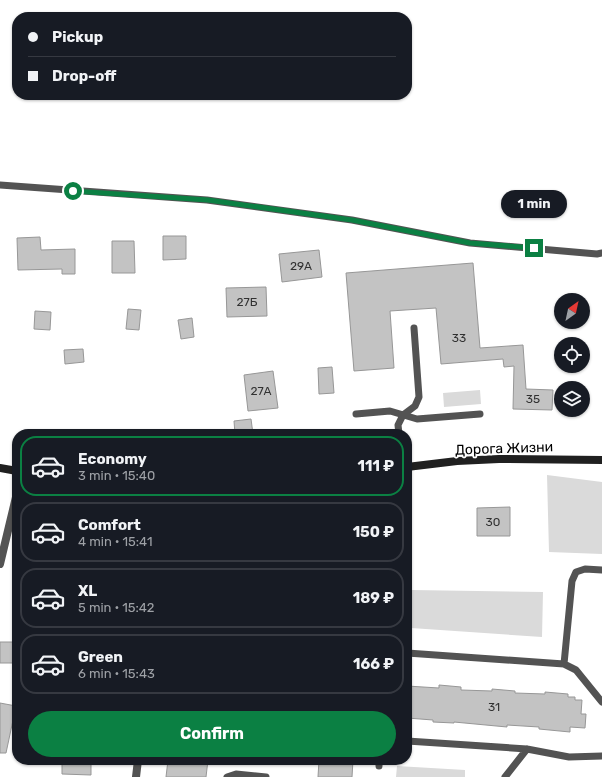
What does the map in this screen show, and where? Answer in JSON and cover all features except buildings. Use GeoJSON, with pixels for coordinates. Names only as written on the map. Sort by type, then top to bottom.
{"type":"FeatureCollection","features":[{"type":"Feature","properties":{"kind":"main road","name":"Дорога Жизни"},"geometry":{"type":"LineString","coordinates":[[412,466],[457,461],[499,459],[602,460]]}},
{"type":"Feature","properties":{"kind":"main road"},"geometry":{"type":"LineString","coordinates":[[0,468],[12,470]]}},
{"type":"Feature","properties":{"kind":"street"},"geometry":{"type":"LineString","coordinates":[[0,564],[12,514]]}},
{"type":"Feature","properties":{"kind":"street"},"geometry":{"type":"LineString","coordinates":[[136,777],[137,765]]}},
{"type":"Feature","properties":{"kind":"lane"},"geometry":{"type":"LineString","coordinates":[[0,185],[208,200],[352,220],[470,243],[597,254],[602,253]]}},
{"type":"Feature","properties":{"kind":"lane"},"geometry":{"type":"LineString","coordinates":[[398,429],[398,425],[403,415],[415,406],[419,397],[414,328]]}},
{"type":"Feature","properties":{"kind":"lane"},"geometry":{"type":"LineString","coordinates":[[356,414],[390,411],[417,419],[480,414]]}},
{"type":"Feature","properties":{"kind":"lane"},"geometry":{"type":"LineString","coordinates":[[564,664],[572,581],[576,572],[585,569],[602,570]]}},
{"type":"Feature","properties":{"kind":"lane"},"geometry":{"type":"LineString","coordinates":[[412,653],[564,664],[576,670],[602,702]]}},
{"type":"Feature","properties":{"kind":"lane"},"geometry":{"type":"LineString","coordinates":[[412,741],[527,749],[570,757],[602,756]]}},
{"type":"Feature","properties":{"kind":"lane"},"geometry":{"type":"LineString","coordinates":[[505,777],[527,749]]}},
{"type":"Feature","properties":{"kind":"lane"},"geometry":{"type":"LineString","coordinates":[[227,777],[236,774],[266,777]]}},
{"type":"Feature","properties":{"kind":"shaded area"},"geometry":{"type":"Polygon","coordinates":[[[480,390],[481,404],[444,407],[443,393],[480,390]]]}},
{"type":"Feature","properties":{"kind":"shaded area"},"geometry":{"type":"Polygon","coordinates":[[[547,475],[602,482],[602,554],[549,552],[547,475]]]}},
{"type":"Feature","properties":{"kind":"shaded area"},"geometry":{"type":"Polygon","coordinates":[[[412,590],[543,592],[542,637],[412,628],[412,590]]]}},
{"type":"Feature","properties":{"kind":"shaded area"},"geometry":{"type":"Polygon","coordinates":[[[397,766],[465,770],[465,777],[396,777],[397,766]]]}},
{"type":"Feature","properties":{"kind":"route"},"geometry":{"type":"LineString","coordinates":[[73,191],[208,200],[352,220],[470,243],[534,248]]}}]}
